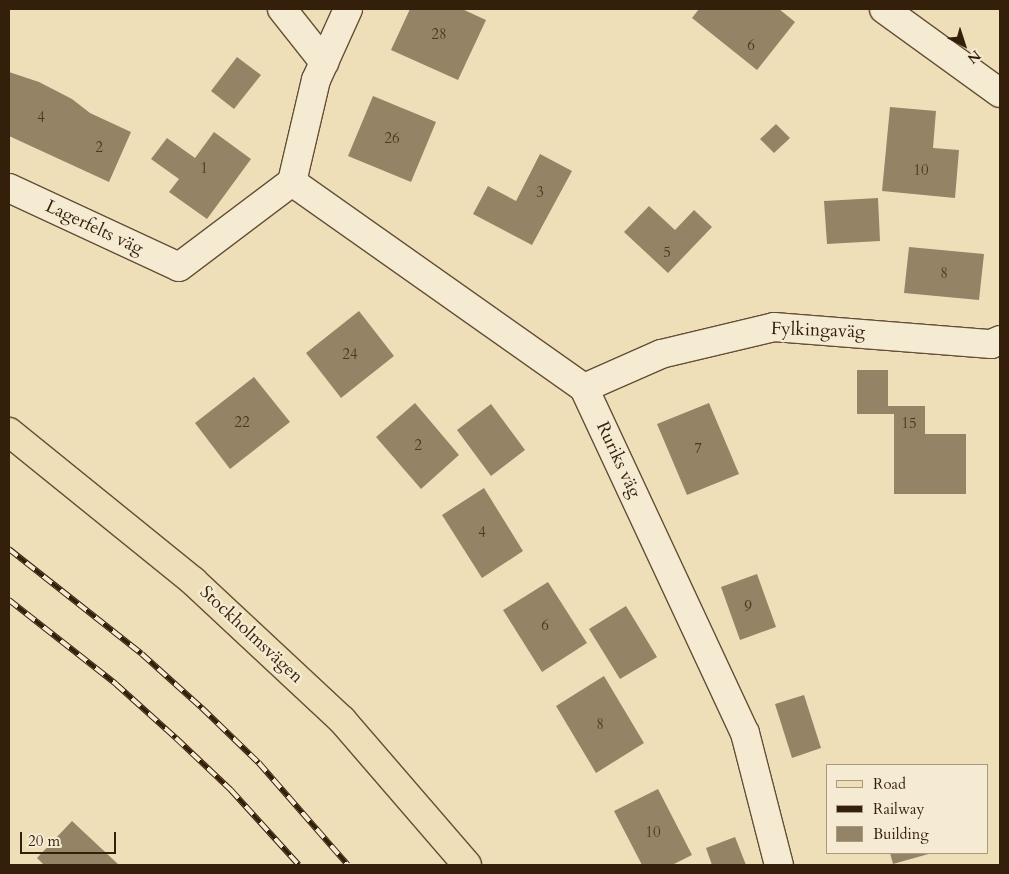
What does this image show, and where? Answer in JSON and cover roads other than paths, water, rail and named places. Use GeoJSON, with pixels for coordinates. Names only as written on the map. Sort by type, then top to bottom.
{"type":"FeatureCollection","features":[{"type":"Feature","properties":{"kind":"main road","name":"Stockholmsvägen"},"geometry":{"type":"LineString","coordinates":[[9,432],[193,581],[342,720],[467,865]]}},
{"type":"Feature","properties":{"kind":"street"},"geometry":{"type":"LineString","coordinates":[[282,9],[324,62]]}},
{"type":"Feature","properties":{"kind":"street"},"geometry":{"type":"LineString","coordinates":[[292,182],[316,80],[348,9]]}},
{"type":"Feature","properties":{"kind":"street"},"geometry":{"type":"LineString","coordinates":[[884,9],[1000,93]]}},
{"type":"Feature","properties":{"kind":"street","name":"Lagerfelts väg"},"geometry":{"type":"LineString","coordinates":[[9,188],[179,267],[292,182]]}},
{"type":"Feature","properties":{"kind":"street","name":"Ruriks väg"},"geometry":{"type":"LineString","coordinates":[[292,182],[584,388],[745,734],[778,865]]}},
{"type":"Feature","properties":{"kind":"street","name":"Fylkingaväg"},"geometry":{"type":"LineString","coordinates":[[584,388],[662,354],[774,327],[991,344],[1000,340]]}},
{"type":"Feature","properties":{"kind":"railway"},"geometry":{"type":"LineString","coordinates":[[9,549],[142,654],[202,708],[259,763],[348,865]]}},
{"type":"Feature","properties":{"kind":"railway"},"geometry":{"type":"LineString","coordinates":[[9,600],[116,684],[176,738],[231,790],[299,865]]}}]}
